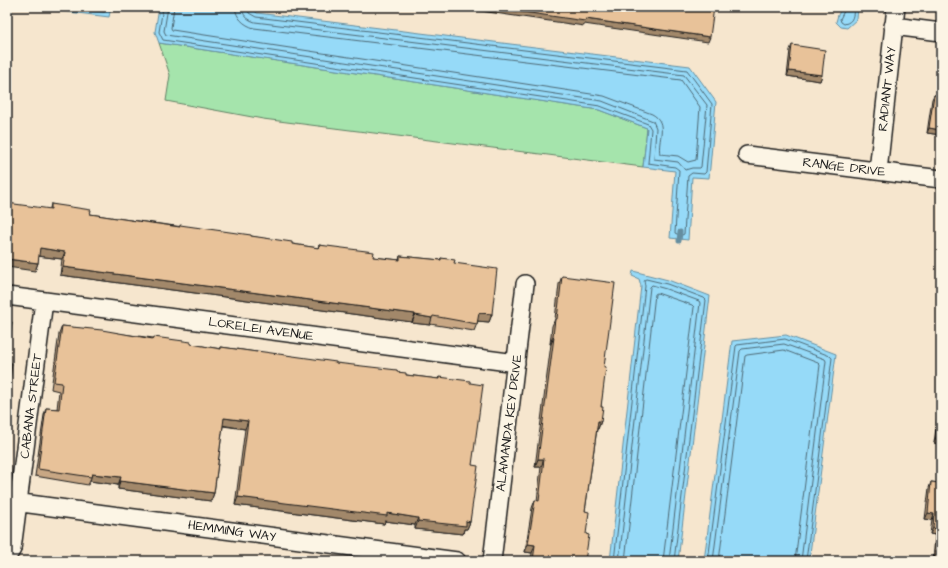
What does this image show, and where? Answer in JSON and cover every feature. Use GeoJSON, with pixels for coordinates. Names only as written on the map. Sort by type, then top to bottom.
{"type":"FeatureCollection","features":[{"type":"Feature","properties":{"kind":"street","name":"RADIANT WAY"},"geometry":{"type":"LineString","coordinates":[[878,171],[896,7]]}},
{"type":"Feature","properties":{"kind":"street"},"geometry":{"type":"LineString","coordinates":[[894,26],[941,32]]}},
{"type":"Feature","properties":{"kind":"street","name":"RANGE DRIVE"},"geometry":{"type":"LineString","coordinates":[[747,155],[941,179]]}},
{"type":"Feature","properties":{"kind":"street","name":"ALAMANDA KEY DRIVE"},"geometry":{"type":"LineString","coordinates":[[492,561],[525,284]]}},
{"type":"Feature","properties":{"kind":"street","name":"LORELEI AVENUE"},"geometry":{"type":"LineString","coordinates":[[7,296],[516,363]]}},
{"type":"Feature","properties":{"kind":"street","name":"CABANA STREET"},"geometry":{"type":"LineString","coordinates":[[7,557],[12,549],[13,501],[44,300]]}},
{"type":"Feature","properties":{"kind":"street","name":"HEMMING WAY"},"geometry":{"type":"LineString","coordinates":[[13,501],[457,561]]}},
{"type":"Feature","properties":{"kind":"green space"},"geometry":{"type":"Polygon","coordinates":[[[159,43],[599,110],[647,128],[643,167],[263,119],[166,101],[170,75],[159,43]]]}},
{"type":"Feature","properties":{"kind":"water"},"geometry":{"type":"Polygon","coordinates":[[[29,7],[111,7],[109,17],[29,7]]]}},
{"type":"Feature","properties":{"kind":"water"},"geometry":{"type":"Polygon","coordinates":[[[159,7],[250,7],[257,13],[690,66],[716,102],[709,178],[692,177],[688,240],[670,238],[675,171],[643,167],[647,128],[599,110],[159,43],[155,32],[159,7]]]}},
{"type":"Feature","properties":{"kind":"water"},"geometry":{"type":"Polygon","coordinates":[[[842,7],[858,7],[857,19],[847,28],[841,27],[836,22],[842,7]]]}},
{"type":"Feature","properties":{"kind":"water"},"geometry":{"type":"Polygon","coordinates":[[[633,271],[668,280],[710,296],[678,561],[610,561],[641,286],[639,279],[632,276],[633,271]]]}},
{"type":"Feature","properties":{"kind":"water"},"geometry":{"type":"Polygon","coordinates":[[[786,335],[836,354],[809,561],[704,561],[732,341],[786,335]]]}},
{"type":"Feature","properties":{"kind":"building"},"geometry":{"type":"Polygon","coordinates":[[[489,7],[714,7],[710,37],[489,7]]]}},
{"type":"Feature","properties":{"kind":"building"},"geometry":{"type":"Polygon","coordinates":[[[792,45],[825,50],[822,75],[789,71],[792,45]]]}},
{"type":"Feature","properties":{"kind":"building"},"geometry":{"type":"Polygon","coordinates":[[[934,95],[941,96],[941,130],[929,128],[934,95]]]}},
{"type":"Feature","properties":{"kind":"building"},"geometry":{"type":"Polygon","coordinates":[[[7,203],[51,209],[51,204],[91,210],[90,214],[130,220],[251,235],[319,248],[319,245],[374,252],[373,257],[400,260],[400,256],[441,260],[441,258],[455,260],[454,263],[497,269],[492,314],[479,313],[477,324],[433,316],[432,318],[415,314],[63,267],[65,252],[40,248],[38,263],[7,259],[7,203]]]}},
{"type":"Feature","properties":{"kind":"building"},"geometry":{"type":"Polygon","coordinates":[[[562,276],[615,283],[604,367],[606,367],[601,407],[603,407],[601,421],[598,421],[585,511],[589,512],[586,534],[589,535],[585,561],[533,561],[535,545],[528,544],[535,500],[539,501],[544,459],[538,459],[555,319],[557,319],[562,276]]]}},
{"type":"Feature","properties":{"kind":"building"},"geometry":{"type":"Polygon","coordinates":[[[7,321],[12,322],[7,354],[7,321]]]}},
{"type":"Feature","properties":{"kind":"building"},"geometry":{"type":"Polygon","coordinates":[[[62,326],[102,330],[153,339],[154,337],[191,342],[191,344],[221,349],[221,347],[257,351],[336,363],[397,370],[397,372],[406,373],[406,375],[470,381],[470,383],[483,385],[472,465],[478,466],[470,522],[466,521],[466,526],[418,521],[418,518],[387,513],[387,516],[238,497],[248,421],[224,418],[214,493],[120,481],[121,477],[92,474],[91,477],[38,469],[46,408],[59,409],[62,383],[54,382],[62,326]]]}},
{"type":"Feature","properties":{"kind":"building"},"geometry":{"type":"Polygon","coordinates":[[[7,363],[12,363],[10,381],[7,381],[7,363]]]}},
{"type":"Feature","properties":{"kind":"building"},"geometry":{"type":"Polygon","coordinates":[[[941,407],[941,438],[936,437],[941,407]]]}},
{"type":"Feature","properties":{"kind":"building"},"geometry":{"type":"Polygon","coordinates":[[[931,482],[941,483],[941,561],[934,561],[937,529],[933,528],[934,514],[928,513],[931,482]]]}},
{"type":"Feature","properties":{"kind":"waterway"},"geometry":{"type":"LineString","coordinates":[[679,241],[680,232]]}}]}
